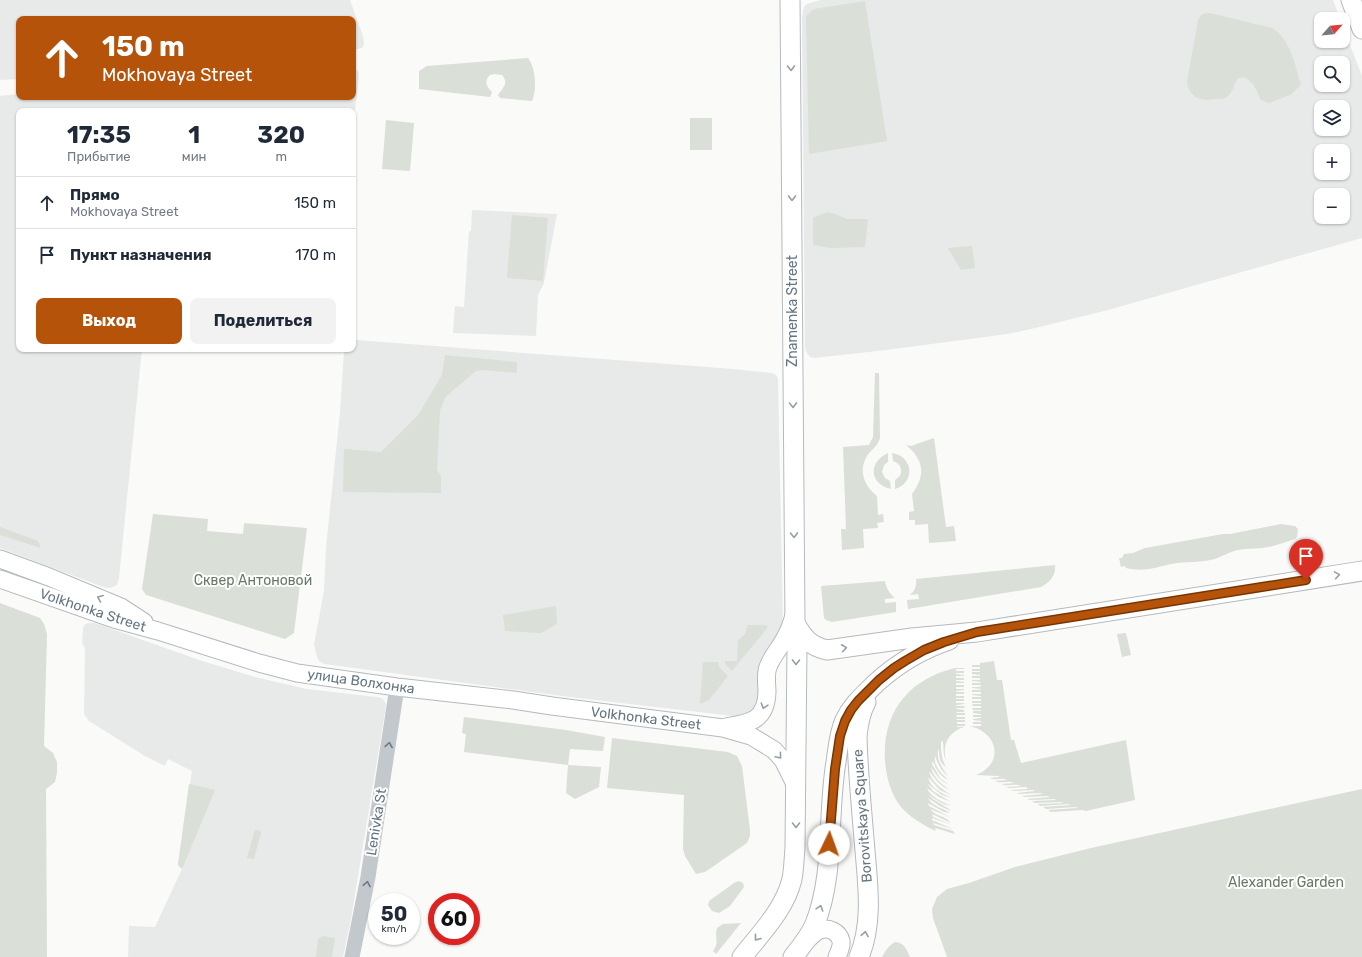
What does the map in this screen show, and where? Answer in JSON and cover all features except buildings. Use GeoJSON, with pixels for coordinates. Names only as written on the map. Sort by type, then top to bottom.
{"type":"FeatureCollection","features":[{"type":"Feature","properties":{"kind":"main road","name":"Znamenka Street"},"geometry":{"type":"LineString","coordinates":[[790,0],[795,617]]}},
{"type":"Feature","properties":{"kind":"main road"},"geometry":{"type":"LineString","coordinates":[[1351,0],[1362,29]]}},
{"type":"Feature","properties":{"kind":"main road","name":"Volkhonka Street"},"geometry":{"type":"LineString","coordinates":[[0,559],[49,577],[121,607],[158,630]]}},
{"type":"Feature","properties":{"kind":"main road"},"geometry":{"type":"LineString","coordinates":[[795,617],[800,632],[807,641],[816,647],[827,650],[912,638],[977,632],[1362,571]]}},
{"type":"Feature","properties":{"kind":"main road","name":"Volkhonka Street"},"geometry":{"type":"LineString","coordinates":[[0,579],[80,608],[158,630]]}},
{"type":"Feature","properties":{"kind":"main road"},"geometry":{"type":"LineString","coordinates":[[723,728],[753,721],[763,710],[766,703],[766,676],[768,667],[788,634],[795,617]]}},
{"type":"Feature","properties":{"kind":"main road"},"geometry":{"type":"LineString","coordinates":[[742,957],[784,901],[792,879],[796,848],[797,646],[795,617]]}},
{"type":"Feature","properties":{"kind":"main road","name":"улица Волхонка"},"geometry":{"type":"LineString","coordinates":[[158,630],[259,664],[297,673],[397,686]]}},
{"type":"Feature","properties":{"kind":"main road","name":"Borovitskaya Square"},"geometry":{"type":"LineString","coordinates":[[798,950],[814,926],[824,897],[828,867],[832,798],[840,736],[845,721],[851,710],[879,680],[894,668],[924,650],[977,632]]}},
{"type":"Feature","properties":{"kind":"main road","name":"Borovitskaya Square"},"geometry":{"type":"LineString","coordinates":[[859,957],[865,936],[868,911],[857,751],[858,724],[862,708],[879,680]]}},
{"type":"Feature","properties":{"kind":"main road","name":"Volkhonka Street"},"geometry":{"type":"LineString","coordinates":[[397,686],[723,728]]}},
{"type":"Feature","properties":{"kind":"main road"},"geometry":{"type":"LineString","coordinates":[[723,728],[745,734],[774,750],[783,760],[796,786]]}},
{"type":"Feature","properties":{"kind":"main road"},"geometry":{"type":"LineString","coordinates":[[798,950],[816,932],[821,929],[828,929],[834,931],[841,941],[841,947],[837,957]]}},
{"type":"Feature","properties":{"kind":"street","name":"Lenivka St"},"geometry":{"type":"LineString","coordinates":[[352,957],[368,877],[397,686]]}},
{"type":"Feature","properties":{"kind":"shaded area"},"geometry":{"type":"Polygon","coordinates":[[[0,0],[350,0],[356,16],[16,16],[16,79],[0,80],[0,0]]]}},
{"type":"Feature","properties":{"kind":"shaded area"},"geometry":{"type":"Polygon","coordinates":[[[820,0],[1333,0],[1337,12],[1314,12],[1314,48],[1350,48],[1350,45],[1362,76],[1362,238],[1108,310],[1008,334],[886,350],[814,358],[810,357],[805,348],[802,16],[804,7],[807,4],[820,0]]]}},
{"type":"Feature","properties":{"kind":"shaded area"},"geometry":{"type":"Polygon","coordinates":[[[356,17],[363,36],[364,44],[362,48],[356,49],[356,17]]]}},
{"type":"Feature","properties":{"kind":"shaded area"},"geometry":{"type":"Polygon","coordinates":[[[356,70],[359,72],[355,108],[16,108],[16,352],[142,352],[119,578],[117,585],[110,588],[106,588],[0,548],[0,96],[16,94],[16,100],[356,100],[356,70]]]}},
{"type":"Feature","properties":{"kind":"shaded area"},"geometry":{"type":"Polygon","coordinates":[[[472,210],[557,214],[544,283],[538,295],[536,336],[453,333],[455,306],[464,307],[469,231],[471,231],[472,210]]]}},
{"type":"Feature","properties":{"kind":"shaded area"},"geometry":{"type":"Polygon","coordinates":[[[356,340],[733,369],[772,373],[776,375],[778,378],[783,623],[759,708],[741,717],[570,697],[324,664],[319,661],[314,645],[324,591],[326,548],[340,412],[344,352],[356,352],[356,340]]]}},
{"type":"Feature","properties":{"kind":"shaded area"},"geometry":{"type":"Polygon","coordinates":[[[88,623],[95,623],[202,661],[255,677],[307,689],[382,698],[386,704],[385,712],[351,919],[343,957],[128,957],[129,926],[155,927],[182,869],[178,865],[192,771],[168,759],[165,766],[145,756],[89,721],[84,714],[85,648],[82,643],[84,625],[88,623]]]}},
{"type":"Feature","properties":{"kind":"green space"},"geometry":{"type":"Polygon","coordinates":[[[865,1],[887,141],[809,154],[806,16],[814,9],[865,1]]]}},
{"type":"Feature","properties":{"kind":"green space"},"geometry":{"type":"Polygon","coordinates":[[[1210,13],[1272,28],[1284,39],[1288,46],[1301,85],[1290,95],[1269,103],[1261,100],[1253,84],[1244,77],[1237,79],[1227,97],[1206,100],[1197,98],[1188,88],[1187,82],[1198,20],[1202,14],[1210,13]]]}},
{"type":"Feature","properties":{"kind":"green space"},"geometry":{"type":"Polygon","coordinates":[[[528,58],[533,67],[535,79],[535,91],[532,101],[500,98],[498,95],[503,88],[505,81],[502,75],[494,74],[490,75],[486,81],[488,88],[492,92],[490,97],[419,89],[419,71],[427,66],[528,58]]]}},
{"type":"Feature","properties":{"kind":"green space"},"geometry":{"type":"Polygon","coordinates":[[[690,118],[712,118],[712,150],[690,150],[690,118]]]}},
{"type":"Feature","properties":{"kind":"green space"},"geometry":{"type":"Polygon","coordinates":[[[386,120],[414,123],[410,171],[382,169],[386,120]]]}},
{"type":"Feature","properties":{"kind":"green space"},"geometry":{"type":"Polygon","coordinates":[[[827,212],[847,219],[868,219],[865,247],[831,248],[813,245],[813,218],[827,212]]]}},
{"type":"Feature","properties":{"kind":"green space"},"geometry":{"type":"Polygon","coordinates":[[[512,215],[548,218],[543,281],[507,278],[512,215]]]}},
{"type":"Feature","properties":{"kind":"green space"},"geometry":{"type":"Polygon","coordinates":[[[972,246],[975,268],[961,270],[948,248],[972,246]]]}},
{"type":"Feature","properties":{"kind":"green space"},"geometry":{"type":"Polygon","coordinates":[[[445,355],[517,362],[517,373],[483,370],[476,371],[445,398],[440,411],[437,470],[441,476],[441,493],[343,492],[344,449],[381,452],[418,415],[442,375],[445,355]]]}},
{"type":"Feature","properties":{"kind":"green space"},"geometry":{"type":"Polygon","coordinates":[[[875,373],[879,373],[880,438],[864,462],[863,473],[869,488],[877,496],[878,515],[883,514],[884,522],[877,523],[878,528],[863,529],[864,548],[842,550],[841,529],[846,529],[843,447],[869,445],[873,437],[875,373]]]}},
{"type":"Feature","properties":{"kind":"green space"},"geometry":{"type":"Polygon","coordinates":[[[934,438],[946,527],[954,526],[956,541],[929,543],[928,524],[915,525],[915,520],[909,520],[909,512],[914,511],[912,494],[920,480],[921,468],[920,462],[906,445],[911,446],[934,438]]]}},
{"type":"Feature","properties":{"kind":"green space"},"geometry":{"type":"Polygon","coordinates":[[[888,453],[888,462],[884,465],[882,472],[885,478],[890,481],[891,489],[878,483],[874,472],[874,467],[877,462],[881,457],[888,453]]]}},
{"type":"Feature","properties":{"kind":"green space"},"geometry":{"type":"Polygon","coordinates":[[[892,453],[899,455],[904,459],[908,464],[909,470],[909,475],[906,481],[902,486],[895,489],[895,480],[900,476],[901,469],[899,465],[893,461],[892,453]]]}},
{"type":"Feature","properties":{"kind":"green space","name":"Сквер Антоновой"},"geometry":{"type":"Polygon","coordinates":[[[153,514],[208,519],[207,531],[243,534],[244,523],[307,528],[294,633],[285,639],[146,595],[142,589],[153,514]]]}},
{"type":"Feature","properties":{"kind":"green space"},"geometry":{"type":"Polygon","coordinates":[[[1281,524],[1295,526],[1298,529],[1297,537],[1275,546],[1238,550],[1215,559],[1198,562],[1177,563],[1144,570],[1126,568],[1125,566],[1121,567],[1119,558],[1122,558],[1124,554],[1133,553],[1145,548],[1281,524]]]}},
{"type":"Feature","properties":{"kind":"green space"},"geometry":{"type":"Polygon","coordinates":[[[0,527],[38,541],[41,548],[0,535],[0,527]]]}},
{"type":"Feature","properties":{"kind":"green space"},"geometry":{"type":"Polygon","coordinates":[[[1055,565],[1052,578],[1041,587],[908,609],[907,600],[919,599],[918,594],[910,595],[915,588],[916,579],[1055,565]]]}},
{"type":"Feature","properties":{"kind":"green space"},"geometry":{"type":"Polygon","coordinates":[[[885,581],[888,591],[895,598],[885,599],[885,603],[896,602],[896,612],[832,622],[824,618],[821,586],[885,581]]]}},
{"type":"Feature","properties":{"kind":"green space"},"geometry":{"type":"Polygon","coordinates":[[[0,603],[40,618],[44,624],[47,634],[44,746],[53,753],[57,762],[57,773],[55,782],[46,789],[47,957],[0,957],[0,603]]]}},
{"type":"Feature","properties":{"kind":"green space"},"geometry":{"type":"Polygon","coordinates":[[[556,606],[557,624],[541,633],[505,631],[503,615],[556,606]]]}},
{"type":"Feature","properties":{"kind":"green space"},"geometry":{"type":"Polygon","coordinates":[[[748,625],[766,625],[768,627],[732,671],[725,664],[725,661],[737,661],[738,640],[745,634],[748,625]]]}},
{"type":"Feature","properties":{"kind":"green space"},"geometry":{"type":"Polygon","coordinates":[[[1126,633],[1131,655],[1122,657],[1117,634],[1126,633]]]}},
{"type":"Feature","properties":{"kind":"green space"},"geometry":{"type":"Polygon","coordinates":[[[994,661],[997,680],[1002,680],[1011,740],[1014,740],[1021,763],[1126,740],[1135,800],[1086,811],[1051,812],[1048,810],[1078,808],[1046,809],[1043,807],[1071,805],[1040,806],[1038,804],[1064,803],[1035,803],[1032,801],[1057,800],[1030,800],[1027,799],[1050,797],[1025,797],[1022,796],[1043,794],[1019,794],[1017,793],[1035,791],[1014,791],[1011,790],[1028,789],[1026,787],[1009,788],[1006,787],[1021,786],[1003,785],[1001,784],[1014,783],[997,782],[995,781],[1007,780],[990,778],[1000,777],[998,776],[976,775],[985,770],[991,764],[994,757],[994,749],[992,742],[987,735],[970,726],[981,726],[981,724],[973,724],[973,722],[982,721],[973,720],[981,717],[973,717],[973,715],[981,714],[973,713],[973,711],[981,710],[973,710],[972,708],[981,708],[981,706],[972,706],[973,704],[981,703],[972,703],[972,701],[981,701],[981,699],[972,699],[972,697],[981,696],[972,694],[981,694],[981,692],[972,692],[972,690],[981,689],[972,687],[980,687],[981,685],[972,685],[972,683],[981,682],[972,681],[980,680],[980,678],[972,678],[972,676],[980,675],[972,674],[972,672],[980,671],[972,671],[972,669],[980,669],[980,667],[972,667],[972,665],[980,665],[980,663],[994,661]]]}},
{"type":"Feature","properties":{"kind":"green space"},"geometry":{"type":"Polygon","coordinates":[[[703,662],[718,662],[719,667],[728,676],[709,700],[700,704],[703,662]]]}},
{"type":"Feature","properties":{"kind":"green space"},"geometry":{"type":"Polygon","coordinates":[[[955,668],[964,668],[956,669],[956,671],[964,671],[964,673],[956,674],[964,676],[956,676],[956,678],[964,678],[964,680],[956,681],[964,683],[956,683],[956,685],[964,685],[964,687],[956,687],[956,689],[964,690],[956,692],[964,692],[964,694],[956,694],[956,696],[964,696],[964,698],[956,699],[964,699],[964,701],[956,701],[956,703],[965,704],[956,706],[964,706],[965,708],[956,709],[964,710],[964,712],[956,712],[965,713],[965,715],[957,715],[956,717],[965,717],[965,719],[956,720],[965,720],[965,722],[957,722],[957,724],[965,724],[965,726],[957,726],[964,727],[958,729],[950,736],[945,750],[946,761],[944,755],[943,741],[941,742],[943,761],[946,767],[939,756],[939,748],[938,752],[941,766],[948,776],[943,772],[935,756],[935,763],[938,769],[949,780],[941,775],[933,761],[932,764],[940,778],[931,767],[938,780],[950,790],[941,785],[929,771],[934,782],[951,795],[940,790],[928,777],[929,781],[934,787],[951,798],[942,795],[927,783],[933,791],[951,802],[939,797],[927,788],[934,797],[951,806],[941,803],[928,794],[951,811],[928,798],[935,805],[950,813],[944,812],[928,803],[929,806],[950,817],[930,809],[951,823],[932,814],[933,817],[952,825],[932,818],[932,820],[953,829],[933,823],[934,825],[953,831],[955,834],[935,828],[936,831],[931,829],[905,811],[894,797],[887,773],[885,743],[888,727],[902,700],[912,689],[924,680],[955,668]]]}},
{"type":"Feature","properties":{"kind":"green space"},"geometry":{"type":"Polygon","coordinates":[[[464,717],[566,730],[605,737],[603,751],[570,749],[568,765],[464,752],[466,734],[462,733],[464,717]]]}},
{"type":"Feature","properties":{"kind":"green space"},"geometry":{"type":"Polygon","coordinates":[[[612,738],[728,752],[737,756],[742,766],[750,830],[750,836],[747,843],[705,872],[696,874],[685,856],[683,849],[684,795],[607,788],[612,738]]]}},
{"type":"Feature","properties":{"kind":"green space"},"geometry":{"type":"Polygon","coordinates":[[[568,765],[601,767],[599,787],[575,799],[566,793],[568,765]]]}},
{"type":"Feature","properties":{"kind":"green space"},"geometry":{"type":"Polygon","coordinates":[[[189,784],[215,790],[182,869],[178,865],[189,784]]]}},
{"type":"Feature","properties":{"kind":"green space","name":"Alexander Garden"},"geometry":{"type":"Polygon","coordinates":[[[1362,789],[1362,957],[947,957],[933,918],[932,909],[937,897],[947,889],[1015,867],[1091,848],[1362,789]]]}},
{"type":"Feature","properties":{"kind":"green space"},"geometry":{"type":"Polygon","coordinates":[[[255,830],[261,831],[261,833],[254,859],[247,858],[255,830]]]}},
{"type":"Feature","properties":{"kind":"green space"},"geometry":{"type":"Polygon","coordinates":[[[739,881],[743,883],[744,887],[730,906],[719,913],[712,911],[708,905],[709,901],[739,881]]]}},
{"type":"Feature","properties":{"kind":"green space"},"geometry":{"type":"Polygon","coordinates":[[[741,923],[716,954],[713,951],[717,942],[717,928],[723,924],[741,923]]]}},
{"type":"Feature","properties":{"kind":"green space"},"geometry":{"type":"Polygon","coordinates":[[[323,936],[335,938],[332,957],[316,957],[318,939],[323,936]]]}},
{"type":"Feature","properties":{"kind":"green space"},"geometry":{"type":"Polygon","coordinates":[[[895,942],[903,945],[910,957],[882,957],[887,948],[895,942]]]}},
{"type":"Feature","properties":{"kind":"route"},"geometry":{"type":"LineString","coordinates":[[829,844],[835,769],[840,736],[845,721],[858,701],[879,680],[894,668],[924,650],[977,632],[1306,580]]}}]}
